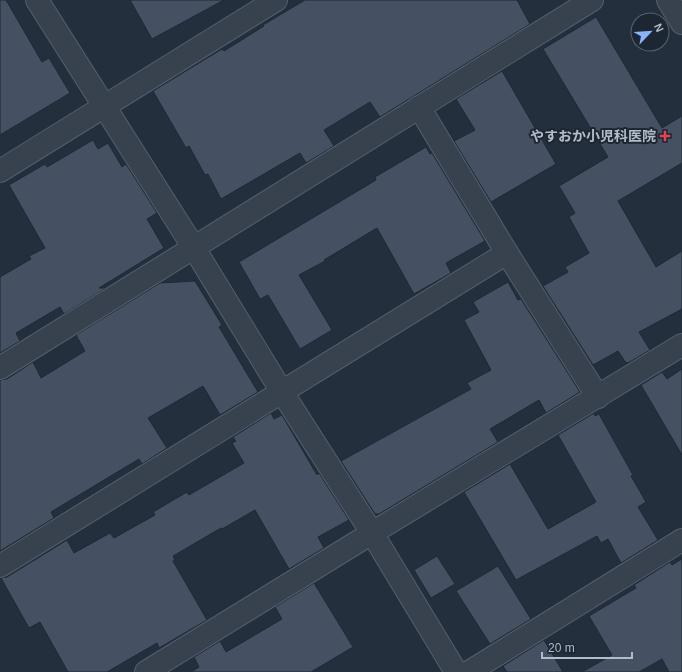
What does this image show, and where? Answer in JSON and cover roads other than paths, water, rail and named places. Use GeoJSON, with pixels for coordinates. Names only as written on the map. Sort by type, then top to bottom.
{"type":"FeatureCollection","features":[{"type":"Feature","properties":{"kind":"street"},"geometry":{"type":"LineString","coordinates":[[37,0],[372,533],[456,672]]}},
{"type":"Feature","properties":{"kind":"street"},"geometry":{"type":"LineString","coordinates":[[0,171],[276,0]]}},
{"type":"Feature","properties":{"kind":"street"},"geometry":{"type":"LineString","coordinates":[[0,368],[592,0]]}},
{"type":"Feature","properties":{"kind":"street"},"geometry":{"type":"LineString","coordinates":[[668,0],[682,23]]}},
{"type":"Feature","properties":{"kind":"street"},"geometry":{"type":"LineString","coordinates":[[419,107],[507,253],[598,397]]}},
{"type":"Feature","properties":{"kind":"street"},"geometry":{"type":"LineString","coordinates":[[0,566],[507,253]]}},
{"type":"Feature","properties":{"kind":"street"},"geometry":{"type":"LineString","coordinates":[[146,672],[682,345]]}},
{"type":"Feature","properties":{"kind":"street"},"geometry":{"type":"LineString","coordinates":[[469,672],[682,540]]}},
{"type":"Feature","properties":{"kind":"place","name":"やすおか小児科医院"},"geometry":{"type":"Point","coordinates":[665,136]}}]}
